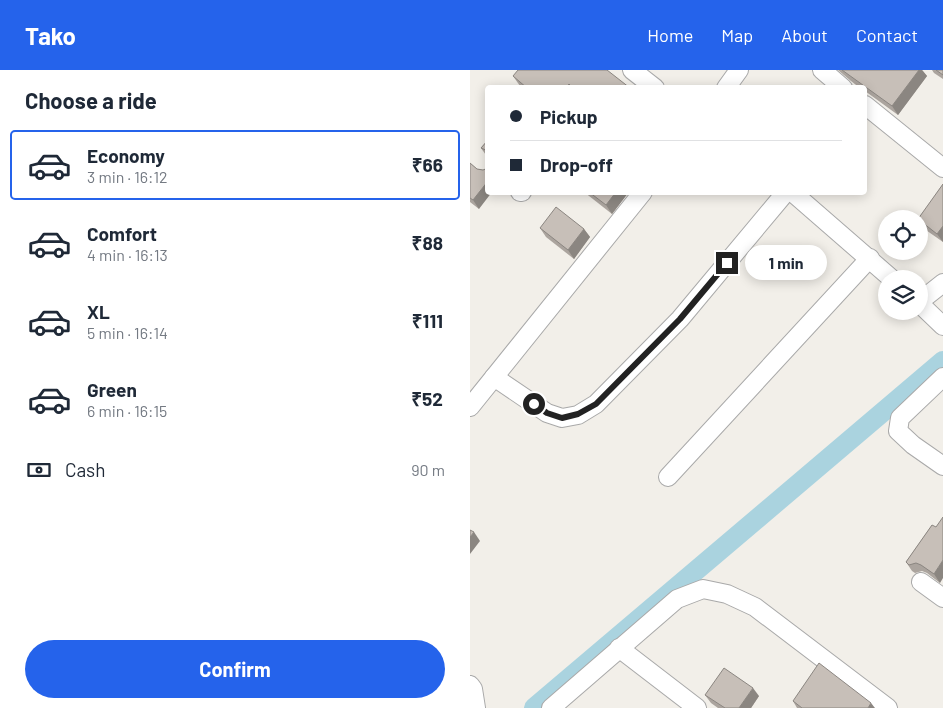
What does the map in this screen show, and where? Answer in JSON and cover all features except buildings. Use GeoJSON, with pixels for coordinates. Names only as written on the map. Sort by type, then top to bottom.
{"type":"FeatureCollection","features":[{"type":"Feature","properties":{"kind":"street"},"geometry":{"type":"LineString","coordinates":[[632,70],[651,85]]}},
{"type":"Feature","properties":{"kind":"street"},"geometry":{"type":"LineString","coordinates":[[728,85],[740,70]]}},
{"type":"Feature","properties":{"kind":"street"},"geometry":{"type":"LineString","coordinates":[[822,70],[840,85]]}},
{"type":"Feature","properties":{"kind":"street"},"geometry":{"type":"LineString","coordinates":[[867,107],[943,168]]}},
{"type":"Feature","properties":{"kind":"street"},"geometry":{"type":"LineString","coordinates":[[470,407],[641,195]]}},
{"type":"Feature","properties":{"kind":"street"},"geometry":{"type":"LineString","coordinates":[[494,377],[547,413],[562,418],[578,414],[596,404],[680,319],[783,195]]}},
{"type":"Feature","properties":{"kind":"street"},"geometry":{"type":"LineString","coordinates":[[796,195],[883,270]]}},
{"type":"Feature","properties":{"kind":"street"},"geometry":{"type":"LineString","coordinates":[[668,477],[870,258]]}},
{"type":"Feature","properties":{"kind":"street"},"geometry":{"type":"LineString","coordinates":[[928,296],[943,283]]}},
{"type":"Feature","properties":{"kind":"street"},"geometry":{"type":"LineString","coordinates":[[928,312],[938,321]]}},
{"type":"Feature","properties":{"kind":"street"},"geometry":{"type":"LineString","coordinates":[[943,377],[900,418],[898,431],[913,445],[943,466]]}},
{"type":"Feature","properties":{"kind":"street"},"geometry":{"type":"LineString","coordinates":[[921,582],[943,598]]}},
{"type":"Feature","properties":{"kind":"street"},"geometry":{"type":"LineString","coordinates":[[551,708],[677,599],[703,589],[727,594],[755,607],[888,708]]}},
{"type":"Feature","properties":{"kind":"street"},"geometry":{"type":"LineString","coordinates":[[619,648],[697,708]]}},
{"type":"Feature","properties":{"kind":"street"},"geometry":{"type":"LineString","coordinates":[[470,684],[473,689],[476,708]]}},
{"type":"Feature","properties":{"kind":"waterway"},"geometry":{"type":"LineString","coordinates":[[534,708],[943,361]]}},
{"type":"Feature","properties":{"kind":"route"},"geometry":{"type":"LineString","coordinates":[[534,404],[547,413],[562,418],[578,414],[596,404],[680,319],[727,263]]}}]}
